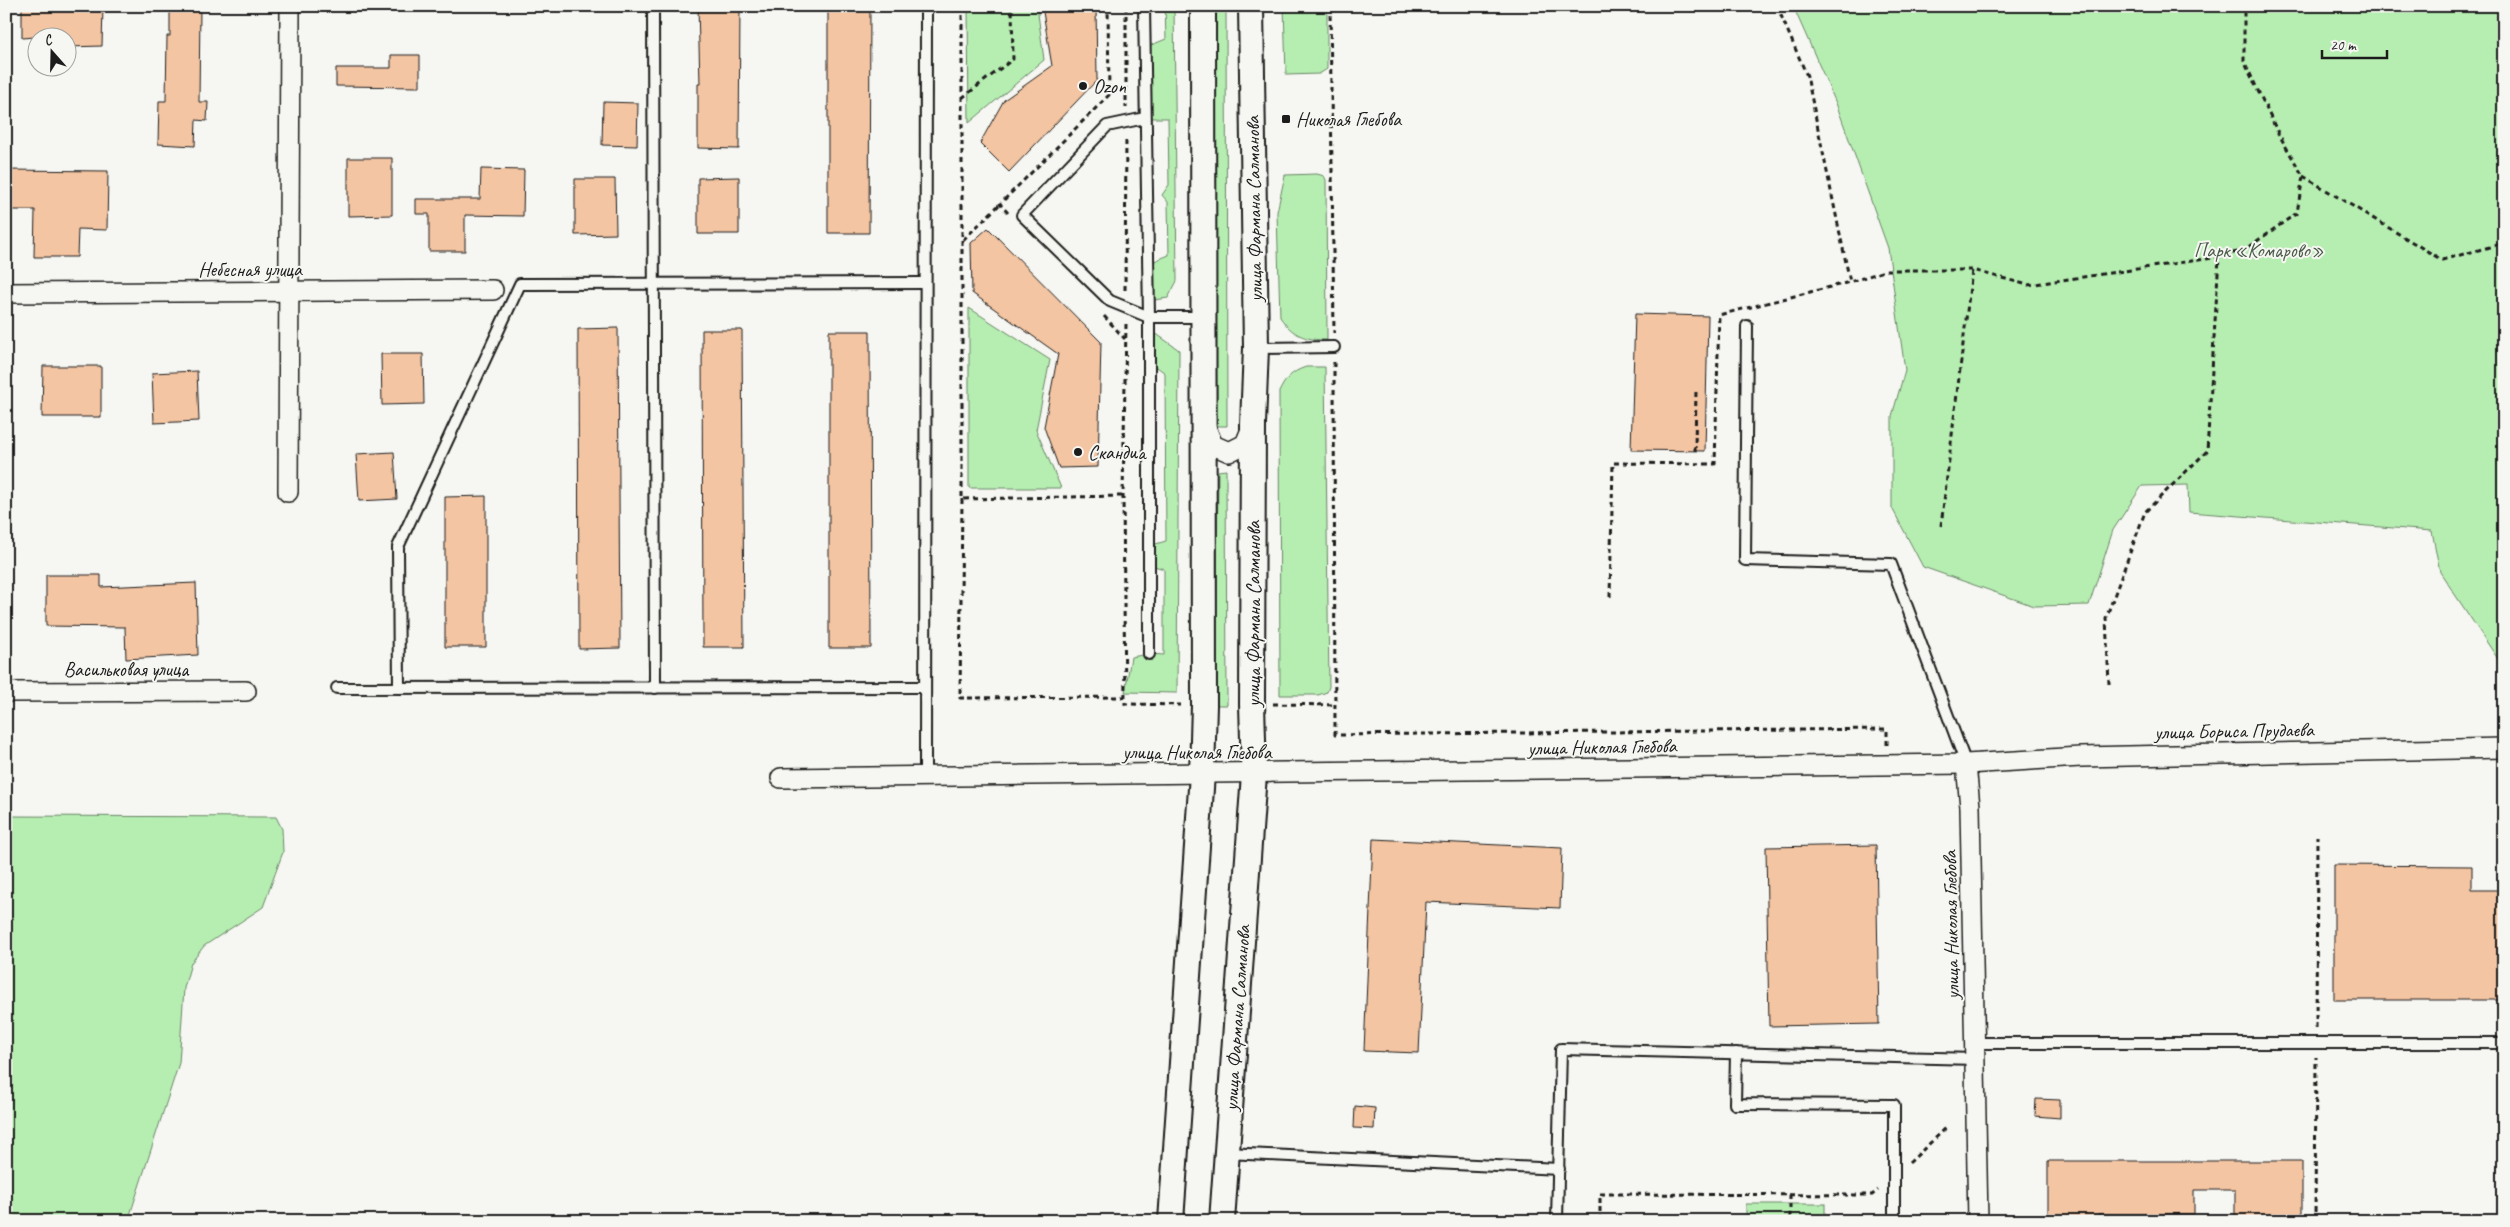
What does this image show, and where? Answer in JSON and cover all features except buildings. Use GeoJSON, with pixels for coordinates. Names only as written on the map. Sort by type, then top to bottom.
{"type":"FeatureCollection","features":[{"type":"Feature","properties":{"kind":"street"},"geometry":{"type":"LineString","coordinates":[[288,492],[290,6]]}},
{"type":"Feature","properties":{"kind":"street"},"geometry":{"type":"LineString","coordinates":[[1170,1221],[1202,774],[1205,317],[1203,6]]}},
{"type":"Feature","properties":{"kind":"street","name":"улица Фармана Салманова"},"geometry":{"type":"LineString","coordinates":[[1222,1221],[1254,774],[1252,704],[1253,424],[1256,348],[1251,6]]}},
{"type":"Feature","properties":{"kind":"street","name":"Небесная улица"},"geometry":{"type":"LineString","coordinates":[[6,293],[493,290]]}},
{"type":"Feature","properties":{"kind":"street"},"geometry":{"type":"LineString","coordinates":[[1204,424],[1213,445],[1229,452],[1245,444],[1253,424]]}},
{"type":"Feature","properties":{"kind":"street","name":"Васильковая улица"},"geometry":{"type":"LineString","coordinates":[[6,692],[246,691]]}},
{"type":"Feature","properties":{"kind":"street","name":"улица Бориса Прудаева"},"geometry":{"type":"LineString","coordinates":[[1966,764],[2081,757],[2504,748]]}},
{"type":"Feature","properties":{"kind":"street","name":"улица Николая Глебова"},"geometry":{"type":"LineString","coordinates":[[781,778],[925,778],[1966,764],[1970,807],[1978,1221]]}},
{"type":"Feature","properties":{"kind":"lane"},"geometry":{"type":"LineString","coordinates":[[653,6],[655,688]]}},
{"type":"Feature","properties":{"kind":"lane"},"geometry":{"type":"LineString","coordinates":[[925,778],[926,6]]}},
{"type":"Feature","properties":{"kind":"lane"},"geometry":{"type":"LineString","coordinates":[[1144,6],[1149,318],[1149,654]]}},
{"type":"Feature","properties":{"kind":"lane"},"geometry":{"type":"LineString","coordinates":[[1145,118],[1107,126],[1022,216],[1110,301],[1149,318],[1205,317]]}},
{"type":"Feature","properties":{"kind":"lane"},"geometry":{"type":"LineString","coordinates":[[398,688],[398,547],[520,284],[926,283]]}},
{"type":"Feature","properties":{"kind":"lane"},"geometry":{"type":"LineString","coordinates":[[1747,326],[1745,560],[1891,564],[1966,764]]}},
{"type":"Feature","properties":{"kind":"lane"},"geometry":{"type":"LineString","coordinates":[[1256,348],[1334,347]]}},
{"type":"Feature","properties":{"kind":"lane"},"geometry":{"type":"LineString","coordinates":[[336,688],[925,687]]}},
{"type":"Feature","properties":{"kind":"lane"},"geometry":{"type":"LineString","coordinates":[[1557,1221],[1562,1049],[1736,1053],[2504,1043]]}},
{"type":"Feature","properties":{"kind":"lane"},"geometry":{"type":"LineString","coordinates":[[1736,1053],[1735,1104],[1894,1105],[1894,1221]]}},
{"type":"Feature","properties":{"kind":"lane"},"geometry":{"type":"LineString","coordinates":[[1227,1153],[1558,1169]]}},
{"type":"Feature","properties":{"kind":"path"},"geometry":{"type":"LineString","coordinates":[[962,6],[960,698],[1125,696]]}},
{"type":"Feature","properties":{"kind":"path"},"geometry":{"type":"LineString","coordinates":[[962,98],[1013,59],[1012,6]]}},
{"type":"Feature","properties":{"kind":"path"},"geometry":{"type":"LineString","coordinates":[[1126,6],[1125,704],[1179,705]]}},
{"type":"Feature","properties":{"kind":"path"},"geometry":{"type":"LineString","coordinates":[[1330,6],[1334,347],[1335,735],[1887,729],[1887,745],[1896,745]]}},
{"type":"Feature","properties":{"kind":"path"},"geometry":{"type":"LineString","coordinates":[[1777,6],[1808,76],[1850,282]]}},
{"type":"Feature","properties":{"kind":"path"},"geometry":{"type":"LineString","coordinates":[[2244,6],[2244,61],[2278,133],[2303,176],[2442,260],[2504,244]]}},
{"type":"Feature","properties":{"kind":"path"},"geometry":{"type":"LineString","coordinates":[[1610,597],[1613,463],[1715,464],[1719,315],[1850,282],[1887,270],[1972,270],[2028,285],[2219,257],[2244,250],[2297,213],[2303,176]]}},
{"type":"Feature","properties":{"kind":"path"},"geometry":{"type":"LineString","coordinates":[[962,240],[1000,204]]}},
{"type":"Feature","properties":{"kind":"path"},"geometry":{"type":"LineString","coordinates":[[2110,684],[2106,618],[2145,512],[2207,452],[2219,257]]}},
{"type":"Feature","properties":{"kind":"path"},"geometry":{"type":"LineString","coordinates":[[1941,526],[1972,270]]}},
{"type":"Feature","properties":{"kind":"path"},"geometry":{"type":"LineString","coordinates":[[1695,451],[1696,389]]}},
{"type":"Feature","properties":{"kind":"path"},"geometry":{"type":"LineString","coordinates":[[962,499],[1124,496]]}},
{"type":"Feature","properties":{"kind":"path"},"geometry":{"type":"LineString","coordinates":[[1271,704],[1334,705]]}},
{"type":"Feature","properties":{"kind":"path"},"geometry":{"type":"LineString","coordinates":[[1600,1221],[1600,1194],[1872,1195],[1947,1127]]}},
{"type":"Feature","properties":{"kind":"path"},"geometry":{"type":"LineString","coordinates":[[1790,1195],[1790,1221]]}},
{"type":"Feature","properties":{"kind":"green space"},"geometry":{"type":"Polygon","coordinates":[[[968,6],[1037,6],[1044,60],[969,123],[968,6]]]}},
{"type":"Feature","properties":{"kind":"green space"},"geometry":{"type":"Polygon","coordinates":[[[1165,6],[1174,6],[1177,281],[1168,298],[1148,301],[1147,264],[1169,255],[1168,202],[1162,195],[1169,185],[1168,118],[1145,118],[1144,48],[1166,39],[1165,6]]]}},
{"type":"Feature","properties":{"kind":"green space"},"geometry":{"type":"Polygon","coordinates":[[[1214,6],[1226,6],[1227,426],[1217,426],[1214,6]]]}},
{"type":"Feature","properties":{"kind":"green space"},"geometry":{"type":"Polygon","coordinates":[[[1284,6],[1327,6],[1327,69],[1319,74],[1286,75],[1284,6]]]}},
{"type":"Feature","properties":{"kind":"green space","name":"Парк «Комарово»"},"geometry":{"type":"Polygon","coordinates":[[[1793,6],[2504,6],[2504,668],[2440,572],[2432,531],[2189,512],[2188,485],[2142,486],[2113,530],[2089,605],[2034,606],[1923,567],[1892,508],[1892,416],[1905,370],[1888,248],[1836,103],[1793,6]]]}},
{"type":"Feature","properties":{"kind":"green space"},"geometry":{"type":"Polygon","coordinates":[[[1317,174],[1324,176],[1326,180],[1327,340],[1312,339],[1300,335],[1289,328],[1280,317],[1277,212],[1285,175],[1317,174]]]}},
{"type":"Feature","properties":{"kind":"green space"},"geometry":{"type":"Polygon","coordinates":[[[969,308],[1050,360],[1036,430],[1061,488],[969,488],[969,308]]]}},
{"type":"Feature","properties":{"kind":"green space"},"geometry":{"type":"Polygon","coordinates":[[[1148,328],[1179,350],[1177,693],[1125,692],[1131,657],[1149,654],[1164,655],[1164,569],[1148,564],[1149,546],[1166,541],[1165,373],[1149,361],[1148,328]]]}},
{"type":"Feature","properties":{"kind":"green space"},"geometry":{"type":"Polygon","coordinates":[[[1306,367],[1325,367],[1329,687],[1327,692],[1318,695],[1280,695],[1279,392],[1290,376],[1306,367]]]}},
{"type":"Feature","properties":{"kind":"green space"},"geometry":{"type":"Polygon","coordinates":[[[1226,470],[1227,705],[1216,705],[1218,471],[1226,470]]]}},
{"type":"Feature","properties":{"kind":"green space"},"geometry":{"type":"Polygon","coordinates":[[[6,816],[276,817],[282,829],[283,852],[263,907],[204,946],[191,963],[184,988],[179,1063],[128,1221],[6,1221],[6,816]]]}},
{"type":"Feature","properties":{"kind":"green space"},"geometry":{"type":"Polygon","coordinates":[[[1746,1204],[1825,1204],[1825,1221],[1746,1221],[1746,1204]]]}},
{"type":"Feature","properties":{"kind":"place","name":"Ozon"},"geometry":{"type":"Point","coordinates":[1083,86]}},
{"type":"Feature","properties":{"kind":"place","name":"Николая Глебова"},"geometry":{"type":"Point","coordinates":[1286,119]}},
{"type":"Feature","properties":{"kind":"place","name":"Скандиа"},"geometry":{"type":"Point","coordinates":[1078,452]}}]}
